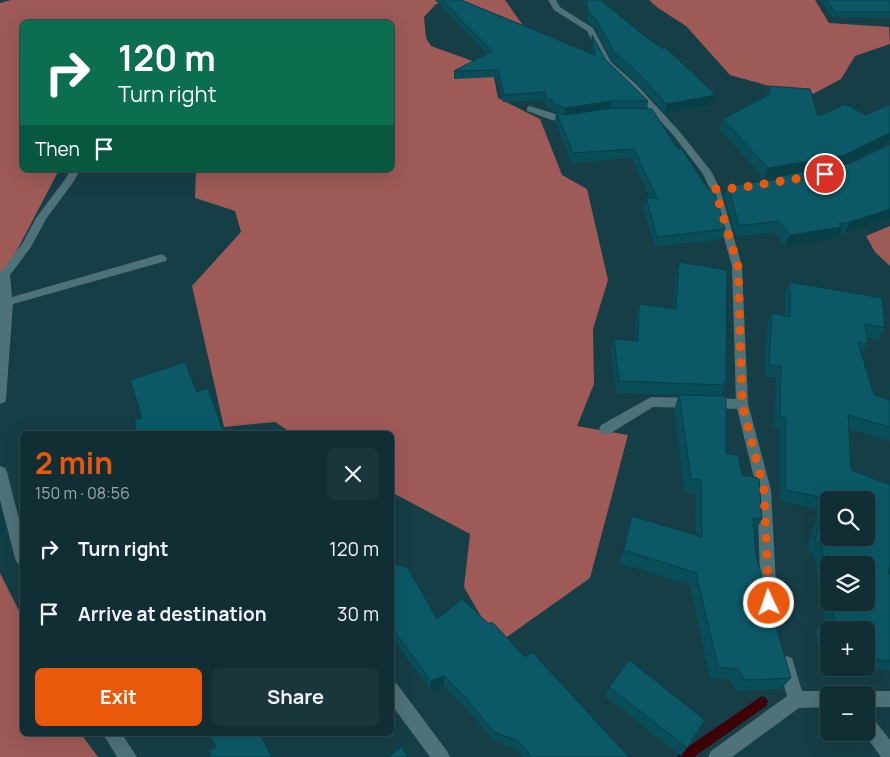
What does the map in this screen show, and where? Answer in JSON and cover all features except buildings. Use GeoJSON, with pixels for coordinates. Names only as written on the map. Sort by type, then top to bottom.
{"type":"FeatureCollection","features":[{"type":"Feature","properties":{"kind":"street"},"geometry":{"type":"LineString","coordinates":[[552,0],[557,8],[590,30],[608,63],[633,86],[652,114],[677,134],[719,189],[738,266],[742,404],[764,490],[769,603],[776,630]]}},
{"type":"Feature","properties":{"kind":"street"},"geometry":{"type":"LineString","coordinates":[[530,109],[565,120],[583,117]]}},
{"type":"Feature","properties":{"kind":"street"},"geometry":{"type":"LineString","coordinates":[[0,399],[7,302],[4,275],[27,245],[41,218],[71,179],[74,172]]}},
{"type":"Feature","properties":{"kind":"street"},"geometry":{"type":"LineString","coordinates":[[7,302],[162,258]]}},
{"type":"Feature","properties":{"kind":"street"},"geometry":{"type":"LineString","coordinates":[[606,429],[651,402],[742,404]]}},
{"type":"Feature","properties":{"kind":"street"},"geometry":{"type":"LineString","coordinates":[[0,472],[20,550]]}},
{"type":"Feature","properties":{"kind":"street"},"geometry":{"type":"LineString","coordinates":[[781,647],[796,700]]}},
{"type":"Feature","properties":{"kind":"street"},"geometry":{"type":"LineString","coordinates":[[394,694],[441,757]]}},
{"type":"Feature","properties":{"kind":"street"},"geometry":{"type":"LineString","coordinates":[[716,757],[796,700],[820,699]]}},
{"type":"Feature","properties":{"kind":"street"},"geometry":{"type":"LineString","coordinates":[[875,699],[890,699]]}},
{"type":"Feature","properties":{"kind":"street"},"geometry":{"type":"LineString","coordinates":[[875,735],[890,754]]}},
{"type":"Feature","properties":{"kind":"street"},"geometry":{"type":"LineString","coordinates":[[113,736],[128,757]]}},
{"type":"Feature","properties":{"kind":"shaded area"},"geometry":{"type":"Polygon","coordinates":[[[11,0],[505,0],[524,27],[465,2],[436,4],[424,17],[426,38],[431,46],[492,68],[498,98],[540,119],[562,175],[587,189],[608,280],[593,329],[594,384],[577,426],[628,435],[590,578],[497,644],[464,587],[470,534],[394,494],[394,431],[288,431],[275,422],[224,427],[192,286],[241,232],[235,211],[195,198],[196,172],[394,172],[394,20],[20,20],[20,172],[58,172],[4,275],[0,287],[0,3],[11,0]]]}},
{"type":"Feature","properties":{"kind":"shaded area"},"geometry":{"type":"Polygon","coordinates":[[[649,0],[815,0],[829,23],[889,27],[890,44],[855,56],[841,79],[813,94],[773,87],[730,75],[686,26],[649,0]]]}},
{"type":"Feature","properties":{"kind":"shaded area"},"geometry":{"type":"Polygon","coordinates":[[[890,226],[890,266],[875,252],[866,236],[890,226]]]}},
{"type":"Feature","properties":{"kind":"shaded area"},"geometry":{"type":"Polygon","coordinates":[[[0,573],[20,613],[20,736],[82,736],[98,757],[0,757],[0,573]]]}},
{"type":"Feature","properties":{"kind":"waterway"},"geometry":{"type":"LineString","coordinates":[[683,757],[762,702]]}},
{"type":"Feature","properties":{"kind":"route"},"geometry":{"type":"LineString","coordinates":[[769,603],[764,490],[742,404],[738,266],[715,189],[739,188],[825,174]]}}]}
